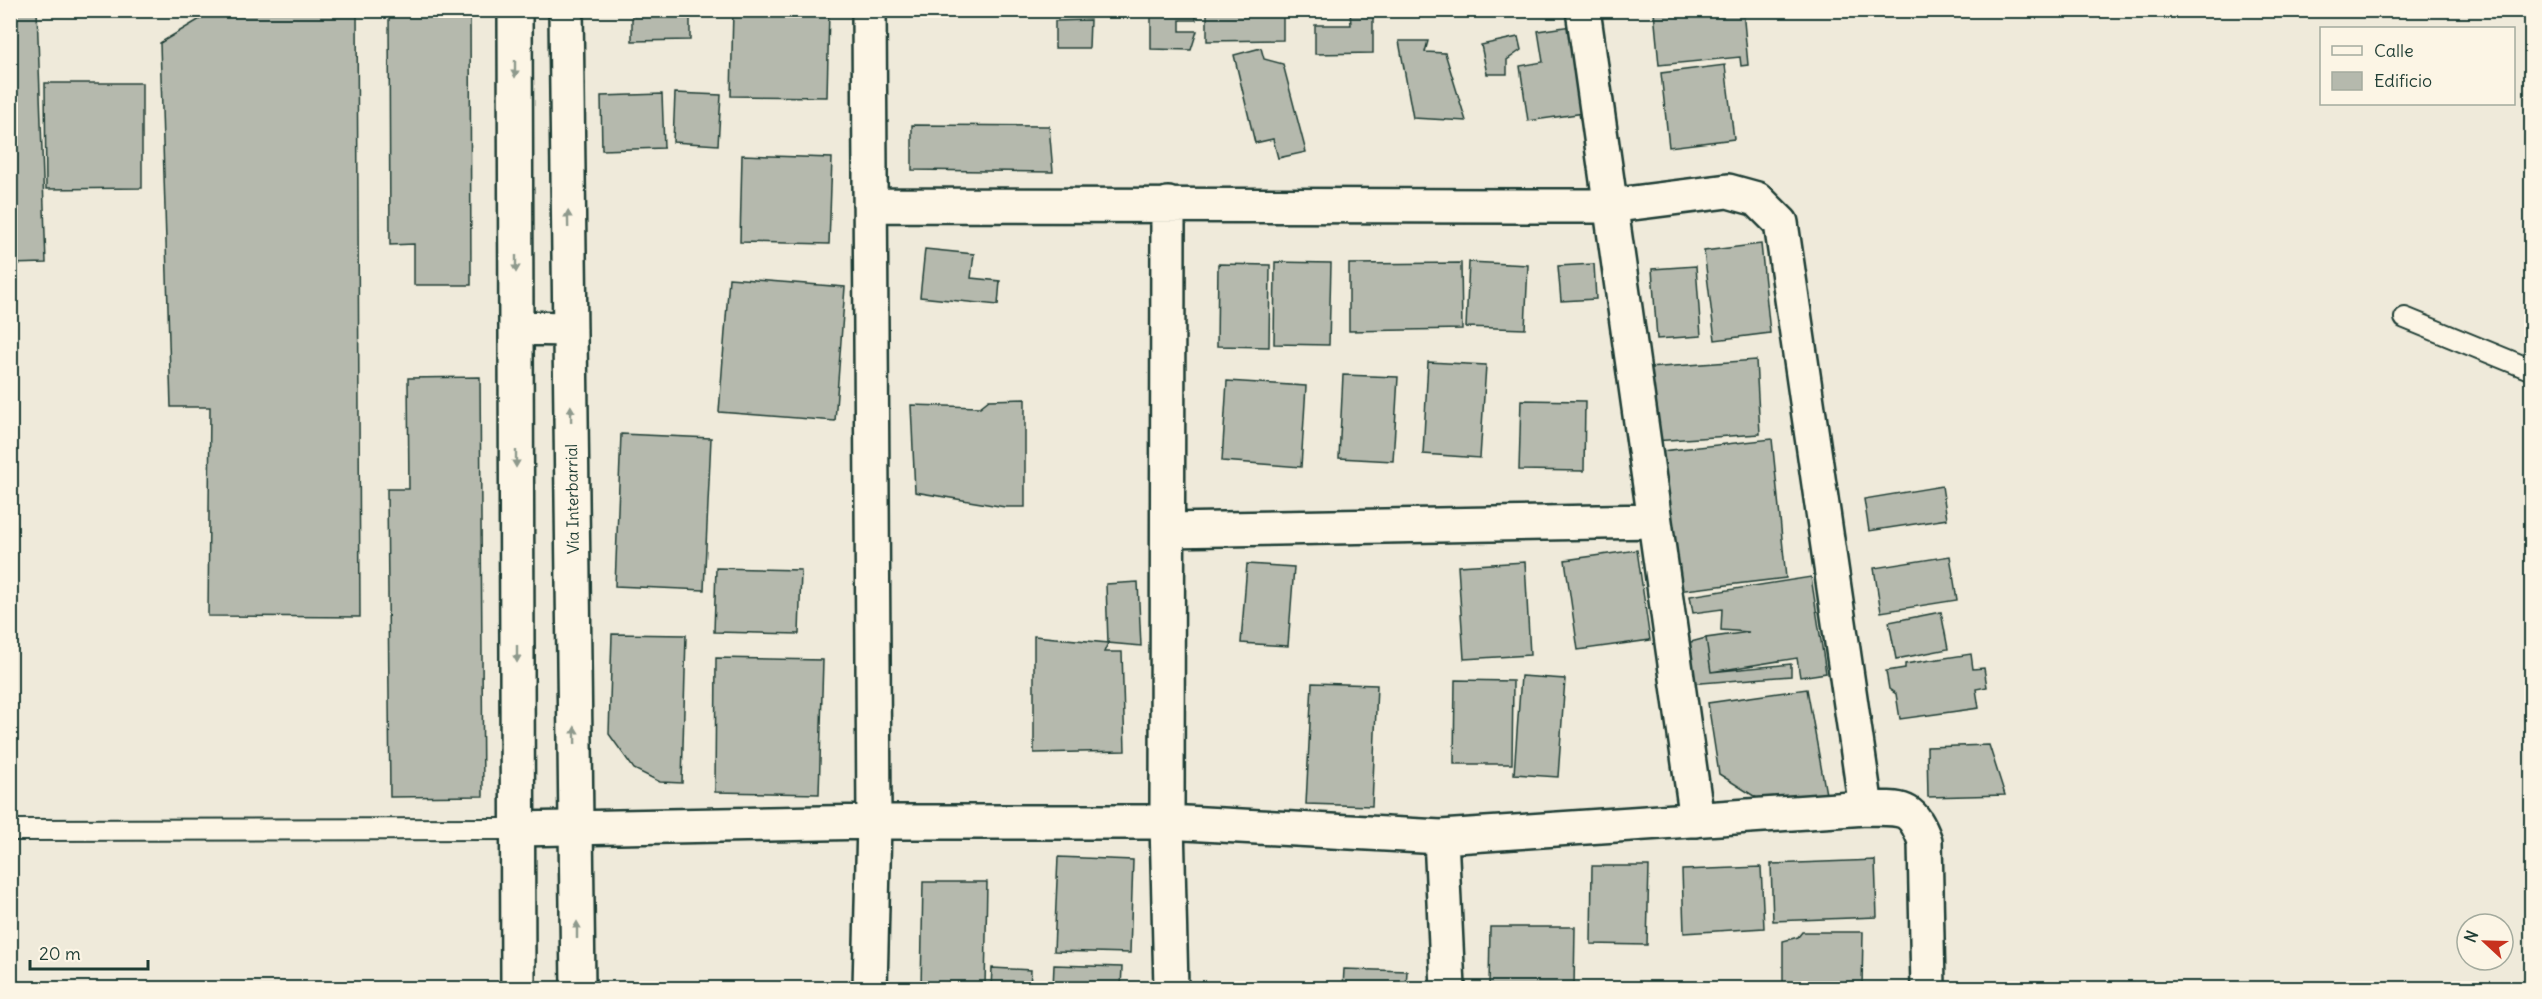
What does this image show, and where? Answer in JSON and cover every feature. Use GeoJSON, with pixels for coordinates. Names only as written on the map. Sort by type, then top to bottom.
{"type":"FeatureCollection","features":[{"type":"Feature","properties":{"kind":"street"},"geometry":{"type":"LineString","coordinates":[[515,10],[518,988]]}},
{"type":"Feature","properties":{"kind":"street","name":"Vía Interbarrial"},"geometry":{"type":"LineString","coordinates":[[566,10],[578,988]]}},
{"type":"Feature","properties":{"kind":"street"},"geometry":{"type":"LineString","coordinates":[[869,10],[874,822],[870,988]]}},
{"type":"Feature","properties":{"kind":"street"},"geometry":{"type":"LineString","coordinates":[[1583,10],[1653,521],[1697,820]]}},
{"type":"Feature","properties":{"kind":"street"},"geometry":{"type":"LineString","coordinates":[[870,206],[1168,204],[1609,206],[1728,191],[1757,199],[1782,223],[1866,808]]}},
{"type":"Feature","properties":{"kind":"street"},"geometry":{"type":"LineString","coordinates":[[1168,204],[1167,822],[1171,988]]}},
{"type":"Feature","properties":{"kind":"street"},"geometry":{"type":"LineString","coordinates":[[516,328],[570,329]]}},
{"type":"Feature","properties":{"kind":"street"},"geometry":{"type":"LineString","coordinates":[[1168,530],[1653,521]]}},
{"type":"Feature","properties":{"kind":"street"},"geometry":{"type":"LineString","coordinates":[[517,829],[874,822],[1167,822],[1441,837],[1866,808],[1904,809],[1917,820],[1925,841],[1928,988]]}},
{"type":"Feature","properties":{"kind":"street"},"geometry":{"type":"LineString","coordinates":[[1441,837],[1448,988]]}},
{"type":"Feature","properties":{"kind":"lane"},"geometry":{"type":"LineString","coordinates":[[2405,318],[2532,370]]}},
{"type":"Feature","properties":{"kind":"lane"},"geometry":{"type":"LineString","coordinates":[[10,830],[517,829]]}},
{"type":"Feature","properties":{"kind":"building"},"geometry":{"type":"Polygon","coordinates":[[[10,10],[37,10],[46,263],[10,264],[10,10]]]}},
{"type":"Feature","properties":{"kind":"building"},"geometry":{"type":"Polygon","coordinates":[[[215,10],[357,10],[360,617],[208,616],[210,407],[171,407],[160,43],[215,10]]]}},
{"type":"Feature","properties":{"kind":"building"},"geometry":{"type":"Polygon","coordinates":[[[389,10],[470,10],[471,285],[414,285],[414,244],[390,245],[389,10]]]}},
{"type":"Feature","properties":{"kind":"building"},"geometry":{"type":"Polygon","coordinates":[[[632,10],[690,10],[690,40],[632,41],[632,10]]]}},
{"type":"Feature","properties":{"kind":"building"},"geometry":{"type":"Polygon","coordinates":[[[733,10],[829,10],[827,97],[731,96],[733,10]]]}},
{"type":"Feature","properties":{"kind":"building"},"geometry":{"type":"Polygon","coordinates":[[[1151,10],[1196,10],[1196,20],[1180,20],[1180,31],[1197,31],[1191,50],[1151,49],[1151,10]]]}},
{"type":"Feature","properties":{"kind":"building"},"geometry":{"type":"Polygon","coordinates":[[[1207,10],[1283,10],[1283,40],[1207,41],[1207,10]]]}},
{"type":"Feature","properties":{"kind":"building"},"geometry":{"type":"Polygon","coordinates":[[[1322,10],[1373,10],[1373,53],[1315,54],[1315,25],[1351,25],[1350,11],[1322,10]]]}},
{"type":"Feature","properties":{"kind":"building"},"geometry":{"type":"Polygon","coordinates":[[[1743,10],[1748,65],[1741,66],[1740,57],[1659,65],[1654,12],[1743,10]]]}},
{"type":"Feature","properties":{"kind":"building"},"geometry":{"type":"Polygon","coordinates":[[[1090,20],[1089,48],[1055,48],[1055,21],[1090,20]]]}},
{"type":"Feature","properties":{"kind":"building"},"geometry":{"type":"Polygon","coordinates":[[[1571,26],[1584,113],[1528,121],[1520,66],[1543,62],[1538,31],[1571,26]]]}},
{"type":"Feature","properties":{"kind":"building"},"geometry":{"type":"Polygon","coordinates":[[[1518,37],[1521,50],[1507,60],[1507,74],[1487,74],[1481,45],[1518,37]]]}},
{"type":"Feature","properties":{"kind":"building"},"geometry":{"type":"Polygon","coordinates":[[[1399,41],[1428,41],[1425,52],[1445,53],[1466,121],[1413,118],[1399,41]]]}},
{"type":"Feature","properties":{"kind":"building"},"geometry":{"type":"Polygon","coordinates":[[[1261,48],[1264,59],[1283,64],[1306,152],[1278,158],[1273,139],[1255,143],[1234,55],[1261,48]]]}},
{"type":"Feature","properties":{"kind":"building"},"geometry":{"type":"Polygon","coordinates":[[[1725,65],[1734,139],[1669,147],[1661,73],[1725,65]]]}},
{"type":"Feature","properties":{"kind":"building"},"geometry":{"type":"Polygon","coordinates":[[[45,83],[142,83],[142,188],[46,189],[45,83]]]}},
{"type":"Feature","properties":{"kind":"building"},"geometry":{"type":"Polygon","coordinates":[[[675,93],[721,95],[718,145],[673,142],[675,93]]]}},
{"type":"Feature","properties":{"kind":"building"},"geometry":{"type":"Polygon","coordinates":[[[662,94],[664,148],[602,150],[601,96],[662,94]]]}},
{"type":"Feature","properties":{"kind":"building"},"geometry":{"type":"Polygon","coordinates":[[[912,125],[1049,126],[1053,172],[912,170],[912,125]]]}},
{"type":"Feature","properties":{"kind":"building"},"geometry":{"type":"Polygon","coordinates":[[[742,155],[832,158],[829,244],[740,242],[742,155]]]}},
{"type":"Feature","properties":{"kind":"building"},"geometry":{"type":"Polygon","coordinates":[[[1761,244],[1770,333],[1715,340],[1704,251],[1761,244]]]}},
{"type":"Feature","properties":{"kind":"building"},"geometry":{"type":"Polygon","coordinates":[[[925,249],[974,254],[971,278],[1000,281],[998,305],[920,297],[925,249]]]}},
{"type":"Feature","properties":{"kind":"building"},"geometry":{"type":"Polygon","coordinates":[[[1275,262],[1331,263],[1329,345],[1274,344],[1275,262]]]}},
{"type":"Feature","properties":{"kind":"building"},"geometry":{"type":"Polygon","coordinates":[[[1469,262],[1528,265],[1525,329],[1466,327],[1469,262]]]}},
{"type":"Feature","properties":{"kind":"building"},"geometry":{"type":"Polygon","coordinates":[[[1461,263],[1462,329],[1349,331],[1349,264],[1461,263]]]}},
{"type":"Feature","properties":{"kind":"building"},"geometry":{"type":"Polygon","coordinates":[[[1218,264],[1270,265],[1269,347],[1217,346],[1218,264]]]}},
{"type":"Feature","properties":{"kind":"building"},"geometry":{"type":"Polygon","coordinates":[[[1594,264],[1596,299],[1561,301],[1558,266],[1594,264]]]}},
{"type":"Feature","properties":{"kind":"building"},"geometry":{"type":"Polygon","coordinates":[[[1696,266],[1701,336],[1657,339],[1652,269],[1696,266]]]}},
{"type":"Feature","properties":{"kind":"building"},"geometry":{"type":"Polygon","coordinates":[[[729,278],[845,287],[835,421],[719,412],[729,278]]]}},
{"type":"Feature","properties":{"kind":"building"},"geometry":{"type":"Polygon","coordinates":[[[1756,360],[1760,434],[1653,441],[1648,368],[1756,360]]]}},
{"type":"Feature","properties":{"kind":"building"},"geometry":{"type":"Polygon","coordinates":[[[1428,362],[1486,365],[1480,458],[1423,454],[1428,362]]]}},
{"type":"Feature","properties":{"kind":"building"},"geometry":{"type":"Polygon","coordinates":[[[1343,375],[1398,377],[1393,461],[1339,458],[1343,375]]]}},
{"type":"Feature","properties":{"kind":"building"},"geometry":{"type":"Polygon","coordinates":[[[480,377],[483,796],[390,797],[387,489],[409,489],[408,378],[480,377]]]}},
{"type":"Feature","properties":{"kind":"building"},"geometry":{"type":"Polygon","coordinates":[[[1227,381],[1306,386],[1301,467],[1222,461],[1227,381]]]}},
{"type":"Feature","properties":{"kind":"building"},"geometry":{"type":"Polygon","coordinates":[[[1025,399],[1025,507],[1005,507],[915,492],[911,405],[980,407],[989,400],[1025,399]]]}},
{"type":"Feature","properties":{"kind":"building"},"geometry":{"type":"Polygon","coordinates":[[[1521,400],[1585,401],[1584,471],[1519,470],[1521,400]]]}},
{"type":"Feature","properties":{"kind":"building"},"geometry":{"type":"Polygon","coordinates":[[[621,434],[711,438],[704,590],[615,586],[621,434]]]}},
{"type":"Feature","properties":{"kind":"building"},"geometry":{"type":"Polygon","coordinates":[[[1772,439],[1786,578],[1677,591],[1662,451],[1772,439]]]}},
{"type":"Feature","properties":{"kind":"building"},"geometry":{"type":"Polygon","coordinates":[[[1942,486],[1947,519],[1869,531],[1864,499],[1942,486]]]}},
{"type":"Feature","properties":{"kind":"building"},"geometry":{"type":"Polygon","coordinates":[[[1637,550],[1650,640],[1578,650],[1565,560],[1637,550]]]}},
{"type":"Feature","properties":{"kind":"building"},"geometry":{"type":"Polygon","coordinates":[[[1950,556],[1957,600],[1881,612],[1874,568],[1950,556]]]}},
{"type":"Feature","properties":{"kind":"building"},"geometry":{"type":"Polygon","coordinates":[[[1525,562],[1530,655],[1464,659],[1458,566],[1525,562]]]}},
{"type":"Feature","properties":{"kind":"building"},"geometry":{"type":"Polygon","coordinates":[[[1247,564],[1294,567],[1288,646],[1241,643],[1247,564]]]}},
{"type":"Feature","properties":{"kind":"building"},"geometry":{"type":"Polygon","coordinates":[[[716,568],[801,570],[799,634],[714,632],[716,568]]]}},
{"type":"Feature","properties":{"kind":"building"},"geometry":{"type":"Polygon","coordinates":[[[1811,577],[1826,673],[1800,677],[1797,658],[1711,672],[1706,638],[1749,632],[1721,630],[1722,609],[1693,613],[1690,596],[1811,577]]]}},
{"type":"Feature","properties":{"kind":"building"},"geometry":{"type":"Polygon","coordinates":[[[1138,582],[1141,646],[1108,643],[1106,584],[1138,582]]]}},
{"type":"Feature","properties":{"kind":"building"},"geometry":{"type":"Polygon","coordinates":[[[1941,612],[1948,649],[1896,659],[1889,622],[1941,612]]]}},
{"type":"Feature","properties":{"kind":"building"},"geometry":{"type":"Polygon","coordinates":[[[612,634],[686,635],[682,783],[660,782],[634,769],[609,734],[612,634]]]}},
{"type":"Feature","properties":{"kind":"building"},"geometry":{"type":"Polygon","coordinates":[[[1034,636],[1108,643],[1104,652],[1122,652],[1125,751],[1034,753],[1034,636]]]}},
{"type":"Feature","properties":{"kind":"building"},"geometry":{"type":"Polygon","coordinates":[[[1706,638],[1711,672],[1791,664],[1791,676],[1689,684],[1687,643],[1706,638]]]}},
{"type":"Feature","properties":{"kind":"building"},"geometry":{"type":"Polygon","coordinates":[[[1971,654],[1973,669],[1984,668],[1987,687],[1976,689],[1979,708],[1900,719],[1896,694],[1889,689],[1886,671],[1905,668],[1905,664],[1971,654]]]}},
{"type":"Feature","properties":{"kind":"building"},"geometry":{"type":"Polygon","coordinates":[[[716,658],[823,660],[819,794],[715,792],[716,658]]]}},
{"type":"Feature","properties":{"kind":"building"},"geometry":{"type":"Polygon","coordinates":[[[1521,676],[1565,679],[1558,777],[1514,774],[1521,676]]]}},
{"type":"Feature","properties":{"kind":"building"},"geometry":{"type":"Polygon","coordinates":[[[1455,680],[1513,681],[1512,764],[1454,764],[1455,680]]]}},
{"type":"Feature","properties":{"kind":"building"},"geometry":{"type":"Polygon","coordinates":[[[1312,683],[1377,685],[1372,806],[1306,804],[1312,683]]]}},
{"type":"Feature","properties":{"kind":"building"},"geometry":{"type":"Polygon","coordinates":[[[1807,689],[1828,805],[1768,805],[1719,774],[1708,703],[1807,689]]]}},
{"type":"Feature","properties":{"kind":"building"},"geometry":{"type":"Polygon","coordinates":[[[1989,745],[2005,795],[1928,797],[1927,747],[1989,745]]]}},
{"type":"Feature","properties":{"kind":"building"},"geometry":{"type":"Polygon","coordinates":[[[1058,857],[1133,860],[1130,953],[1054,951],[1058,857]]]}},
{"type":"Feature","properties":{"kind":"building"},"geometry":{"type":"Polygon","coordinates":[[[1875,860],[1877,917],[1773,921],[1771,864],[1875,860]]]}},
{"type":"Feature","properties":{"kind":"building"},"geometry":{"type":"Polygon","coordinates":[[[1592,866],[1649,866],[1647,945],[1591,944],[1592,866]]]}},
{"type":"Feature","properties":{"kind":"building"},"geometry":{"type":"Polygon","coordinates":[[[1761,867],[1764,928],[1684,933],[1682,870],[1761,867]]]}},
{"type":"Feature","properties":{"kind":"building"},"geometry":{"type":"Polygon","coordinates":[[[923,882],[987,882],[985,988],[921,988],[923,882]]]}},
{"type":"Feature","properties":{"kind":"building"},"geometry":{"type":"Polygon","coordinates":[[[1490,927],[1575,927],[1574,988],[1489,988],[1490,927]]]}},
{"type":"Feature","properties":{"kind":"building"},"geometry":{"type":"Polygon","coordinates":[[[1802,932],[1863,932],[1862,988],[1783,988],[1783,941],[1798,937],[1802,932]]]}},
{"type":"Feature","properties":{"kind":"building"},"geometry":{"type":"Polygon","coordinates":[[[1054,965],[1122,967],[1121,988],[1053,988],[1054,965]]]}},
{"type":"Feature","properties":{"kind":"building"},"geometry":{"type":"Polygon","coordinates":[[[992,968],[1031,970],[1030,988],[991,988],[992,968]]]}},
{"type":"Feature","properties":{"kind":"building"},"geometry":{"type":"Polygon","coordinates":[[[1344,969],[1407,971],[1406,988],[1343,988],[1344,969]]]}},
{"type":"Feature","properties":{"kind":"waterway"},"geometry":{"type":"LineString","coordinates":[[2512,10],[2532,16]]}}]}
